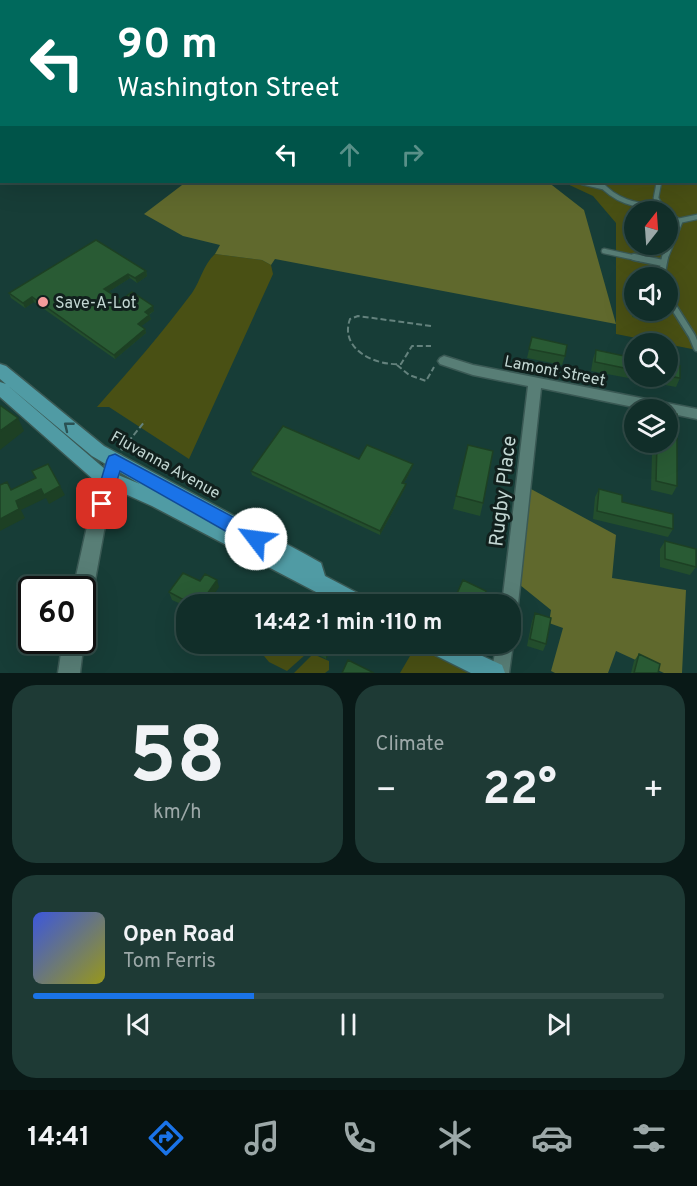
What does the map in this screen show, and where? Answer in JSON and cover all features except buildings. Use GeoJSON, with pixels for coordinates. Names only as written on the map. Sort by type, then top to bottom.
{"type":"FeatureCollection","features":[{"type":"Feature","properties":{"kind":"main road","name":"Fluvanna Avenue"},"geometry":{"type":"LineString","coordinates":[[0,370],[98,451],[298,560],[314,570],[315,582]]}},
{"type":"Feature","properties":{"kind":"main road","name":"Fluvanna Avenue"},"geometry":{"type":"LineString","coordinates":[[0,388],[100,475],[150,496],[338,594]]}},
{"type":"Feature","properties":{"kind":"main road"},"geometry":{"type":"LineString","coordinates":[[86,576],[95,531],[115,460]]}},
{"type":"Feature","properties":{"kind":"main road"},"geometry":{"type":"LineString","coordinates":[[69,673],[72,654]]}},
{"type":"Feature","properties":{"kind":"main road"},"geometry":{"type":"LineString","coordinates":[[455,654],[494,673]]}},
{"type":"Feature","properties":{"kind":"street","name":"Lamont Street"},"geometry":{"type":"LineString","coordinates":[[439,363],[697,414]]}},
{"type":"Feature","properties":{"kind":"street","name":"Rugby Place"},"geometry":{"type":"LineString","coordinates":[[511,594],[535,383]]}},
{"type":"Feature","properties":{"kind":"street"},"geometry":{"type":"LineString","coordinates":[[501,673],[504,654]]}},
{"type":"Feature","properties":{"kind":"lane"},"geometry":{"type":"LineString","coordinates":[[586,183],[603,187]]}},
{"type":"Feature","properties":{"kind":"lane"},"geometry":{"type":"LineString","coordinates":[[599,183],[627,201]]}},
{"type":"Feature","properties":{"kind":"lane"},"geometry":{"type":"LineString","coordinates":[[655,201],[654,192],[658,183]]}},
{"type":"Feature","properties":{"kind":"lane"},"geometry":{"type":"LineString","coordinates":[[678,221],[697,217]]}},
{"type":"Feature","properties":{"kind":"lane"},"geometry":{"type":"LineString","coordinates":[[604,250],[663,263]]}},
{"type":"Feature","properties":{"kind":"lane"},"geometry":{"type":"LineString","coordinates":[[662,267],[666,255]]}},
{"type":"Feature","properties":{"kind":"lane"},"geometry":{"type":"LineString","coordinates":[[678,317],[697,345]]}},
{"type":"Feature","properties":{"kind":"path"},"geometry":{"type":"LineString","coordinates":[[431,326],[364,316],[350,320],[346,326],[347,335],[358,352],[373,360],[396,365],[409,375],[426,381],[439,363]]}},
{"type":"Feature","properties":{"kind":"path"},"geometry":{"type":"LineString","coordinates":[[396,365],[404,361],[412,346],[431,346]]}},
{"type":"Feature","properties":{"kind":"path"},"geometry":{"type":"LineString","coordinates":[[115,460],[144,422]]}},
{"type":"Feature","properties":{"kind":"green space"},"geometry":{"type":"Polygon","coordinates":[[[185,183],[549,183],[584,210],[616,324],[275,259],[271,265],[262,260],[215,254],[220,245],[183,236],[144,214],[185,183]]]}},
{"type":"Feature","properties":{"kind":"green space"},"geometry":{"type":"Polygon","coordinates":[[[565,183],[697,183],[697,350],[678,346],[678,333],[616,334],[616,223],[593,196],[565,183]]]}},
{"type":"Feature","properties":{"kind":"green space"},"geometry":{"type":"Polygon","coordinates":[[[215,254],[262,260],[271,265],[273,274],[189,459],[109,407],[97,407],[181,308],[215,254]]]}},
{"type":"Feature","properties":{"kind":"green space"},"geometry":{"type":"Polygon","coordinates":[[[531,489],[616,535],[612,578],[686,590],[682,673],[664,673],[616,651],[608,673],[555,673],[551,671],[563,628],[549,623],[551,610],[520,585],[531,489]]]}},
{"type":"Feature","properties":{"kind":"green space"},"geometry":{"type":"Polygon","coordinates":[[[266,654],[305,655],[287,671],[269,662],[264,656],[266,654]]]}},
{"type":"Feature","properties":{"kind":"green space"},"geometry":{"type":"Polygon","coordinates":[[[313,654],[329,661],[329,670],[325,673],[294,673],[313,654]]]}},
{"type":"Feature","properties":{"kind":"green space"},"geometry":{"type":"Polygon","coordinates":[[[411,654],[442,654],[479,673],[400,673],[411,654]]]}},
{"type":"Feature","properties":{"kind":"place","name":"Save-A-Lot"},"geometry":{"type":"Point","coordinates":[43,302]}},
{"type":"Feature","properties":{"kind":"route"},"geometry":{"type":"LineString","coordinates":[[102,504],[115,460],[256,539]]}}]}
